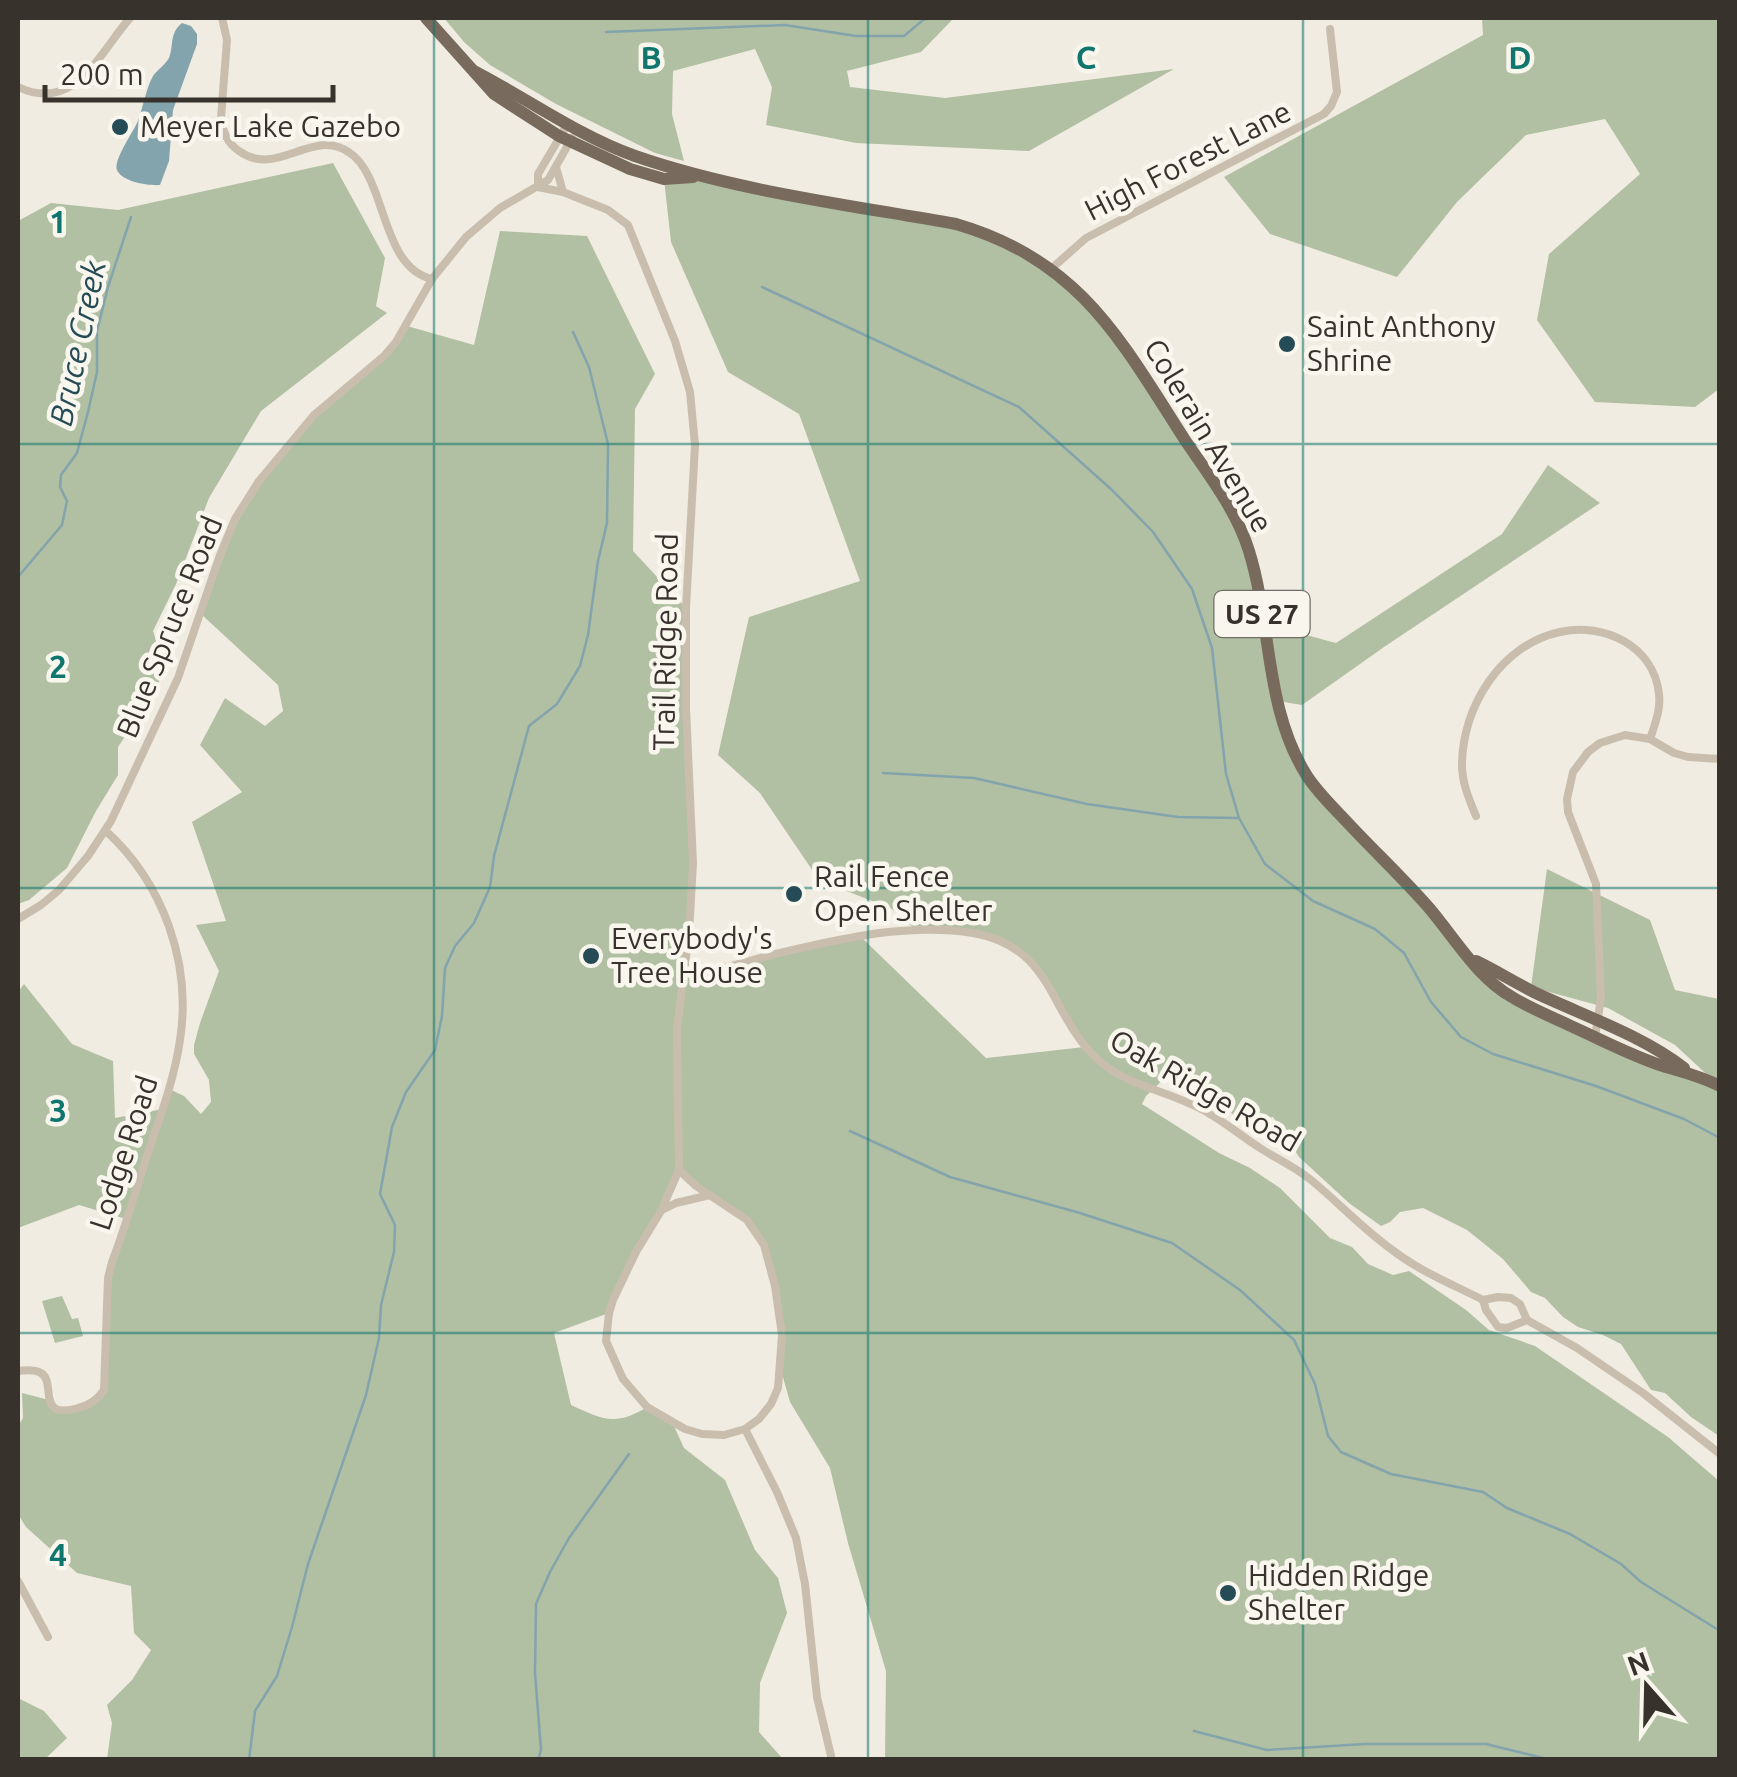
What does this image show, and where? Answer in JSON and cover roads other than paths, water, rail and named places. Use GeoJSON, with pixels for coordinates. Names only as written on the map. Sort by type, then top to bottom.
{"type":"FeatureCollection","features":[{"type":"Feature","properties":{"kind":"main road","name":"Colerain Avenue"},"geometry":{"type":"LineString","coordinates":[[426,18],[474,71],[630,169],[664,179],[698,177],[956,224],[1003,241],[1052,269],[1099,312],[1124,345],[1220,492],[1245,538],[1277,701],[1295,754],[1320,794],[1429,908],[1487,980],[1510,997],[1662,1066],[1720,1086]]}},
{"type":"Feature","properties":{"kind":"main road","name":"Colerain Avenue"},"geometry":{"type":"LineString","coordinates":[[1468,957],[1668,1056],[1690,1073]]}},
{"type":"Feature","properties":{"kind":"street"},"geometry":{"type":"LineString","coordinates":[[18,87],[41,94],[66,90],[81,80],[130,18]]}},
{"type":"Feature","properties":{"kind":"street"},"geometry":{"type":"LineString","coordinates":[[222,18],[227,40],[221,118],[230,144],[260,161],[318,146],[337,146],[351,153],[364,170],[406,263],[432,279]]}},
{"type":"Feature","properties":{"kind":"street","name":"High Forest Lane"},"geometry":{"type":"LineString","coordinates":[[1052,269],[1086,238],[1324,114],[1337,92],[1330,28]]}},
{"type":"Feature","properties":{"kind":"street"},"geometry":{"type":"LineString","coordinates":[[538,188],[538,174],[568,133]]}},
{"type":"Feature","properties":{"kind":"street","name":"Blue Spruce Road"},"geometry":{"type":"LineString","coordinates":[[18,919],[59,890],[106,830],[178,678],[220,556],[259,481],[314,415],[396,342],[432,279],[466,237],[526,191],[548,180],[568,133]]}},
{"type":"Feature","properties":{"kind":"street"},"geometry":{"type":"LineString","coordinates":[[556,167],[563,192]]}},
{"type":"Feature","properties":{"kind":"street","name":"Trail Ridge Road"},"geometry":{"type":"LineString","coordinates":[[538,188],[563,192],[608,210],[628,225],[675,341],[690,392],[695,445],[686,608],[693,863],[677,1029],[679,1170],[613,1300],[606,1341],[634,1394],[664,1419],[702,1434],[724,1435],[745,1429]]}},
{"type":"Feature","properties":{"kind":"street"},"geometry":{"type":"LineString","coordinates":[[1476,816],[1465,790],[1464,742],[1483,690],[1510,657],[1526,645],[1559,632],[1578,630],[1628,642],[1650,665],[1660,697],[1650,739]]}},
{"type":"Feature","properties":{"kind":"street"},"geometry":{"type":"LineString","coordinates":[[1595,1037],[1601,998],[1596,884],[1568,812],[1569,785],[1580,761],[1600,743],[1625,735],[1650,739],[1688,756],[1720,759]]}},
{"type":"Feature","properties":{"kind":"street","name":"Lodge Road"},"geometry":{"type":"LineString","coordinates":[[18,1371],[42,1373],[48,1400],[60,1410],[85,1406],[104,1390],[108,1278],[163,1109],[180,1040],[181,972],[170,929],[134,862],[106,830]]}},
{"type":"Feature","properties":{"kind":"street","name":"Oak Ridge Road"},"geometry":{"type":"LineString","coordinates":[[682,974],[712,972],[884,932],[958,932],[1004,943],[1042,973],[1085,1046],[1113,1072],[1214,1116],[1308,1178],[1392,1251],[1442,1281],[1483,1300],[1511,1298],[1520,1304],[1526,1320],[1630,1384],[1720,1454]]}},
{"type":"Feature","properties":{"kind":"street"},"geometry":{"type":"LineString","coordinates":[[679,1170],[746,1220],[758,1234],[769,1258],[780,1318],[778,1388],[759,1419],[745,1429],[796,1538],[817,1697],[832,1760]]}},
{"type":"Feature","properties":{"kind":"street"},"geometry":{"type":"LineString","coordinates":[[661,1211],[676,1203],[710,1196]]}},
{"type":"Feature","properties":{"kind":"street","name":"Oak Ridge Road"},"geometry":{"type":"LineString","coordinates":[[1483,1300],[1498,1327],[1507,1328],[1526,1320]]}},
{"type":"Feature","properties":{"kind":"street"},"geometry":{"type":"LineString","coordinates":[[18,1581],[48,1637]]}},
{"type":"Feature","properties":{"kind":"water"},"geometry":{"type":"Polygon","coordinates":[[[182,23],[197,34],[197,44],[173,110],[169,161],[160,185],[136,182],[120,174],[118,160],[138,121],[151,81],[169,58],[173,35],[182,23]]]}},
{"type":"Feature","properties":{"kind":"waterway"},"geometry":{"type":"LineString","coordinates":[[606,32],[785,25],[856,36],[904,36],[931,18]]}},
{"type":"Feature","properties":{"kind":"waterway","name":"Bruce Creek"},"geometry":{"type":"LineString","coordinates":[[18,577],[62,525],[67,501],[60,487],[61,475],[77,453],[97,372],[97,331],[131,217]]}},
{"type":"Feature","properties":{"kind":"waterway"},"geometry":{"type":"LineString","coordinates":[[762,287],[1019,407],[1153,532],[1192,589],[1212,648],[1226,774],[1239,818],[1265,864],[1313,901],[1375,929],[1404,953],[1431,1002],[1461,1037],[1493,1054],[1684,1119],[1720,1138]]}},
{"type":"Feature","properties":{"kind":"waterway"},"geometry":{"type":"LineString","coordinates":[[249,1760],[255,1711],[277,1676],[308,1564],[366,1395],[379,1338],[381,1305],[394,1252],[395,1225],[380,1194],[392,1127],[406,1092],[435,1050],[445,968],[455,946],[474,923],[490,887],[494,856],[529,726],[557,704],[580,666],[588,635],[607,523],[608,444],[589,367],[573,332]]}},
{"type":"Feature","properties":{"kind":"waterway"},"geometry":{"type":"LineString","coordinates":[[883,773],[974,778],[1087,804],[1178,817],[1238,818]]}},
{"type":"Feature","properties":{"kind":"waterway"},"geometry":{"type":"LineString","coordinates":[[850,1131],[950,1177],[1172,1243],[1240,1290],[1294,1340],[1315,1384],[1328,1436],[1341,1452],[1391,1474],[1483,1492],[1507,1508],[1570,1534],[1720,1631]]}},
{"type":"Feature","properties":{"kind":"waterway"},"geometry":{"type":"LineString","coordinates":[[538,1760],[541,1750],[535,1673],[536,1604],[569,1538],[629,1454]]}},
{"type":"Feature","properties":{"kind":"waterway"},"geometry":{"type":"LineString","coordinates":[[1194,1731],[1267,1750],[1365,1744],[1486,1744],[1551,1760]]}},
{"type":"Feature","properties":{"kind":"place","name":"Meyer Lake Gazebo"},"geometry":{"type":"Point","coordinates":[120,127]}},
{"type":"Feature","properties":{"kind":"place","name":"Saint Anthony Shrine"},"geometry":{"type":"Point","coordinates":[1287,344]}},
{"type":"Feature","properties":{"kind":"place","name":"Rail Fence Open Shelter"},"geometry":{"type":"Point","coordinates":[794,894]}},
{"type":"Feature","properties":{"kind":"place","name":"Everybody's Tree House"},"geometry":{"type":"Point","coordinates":[591,956]}},
{"type":"Feature","properties":{"kind":"place","name":"Hidden Ridge Shelter"},"geometry":{"type":"Point","coordinates":[1228,1593]}}]}
